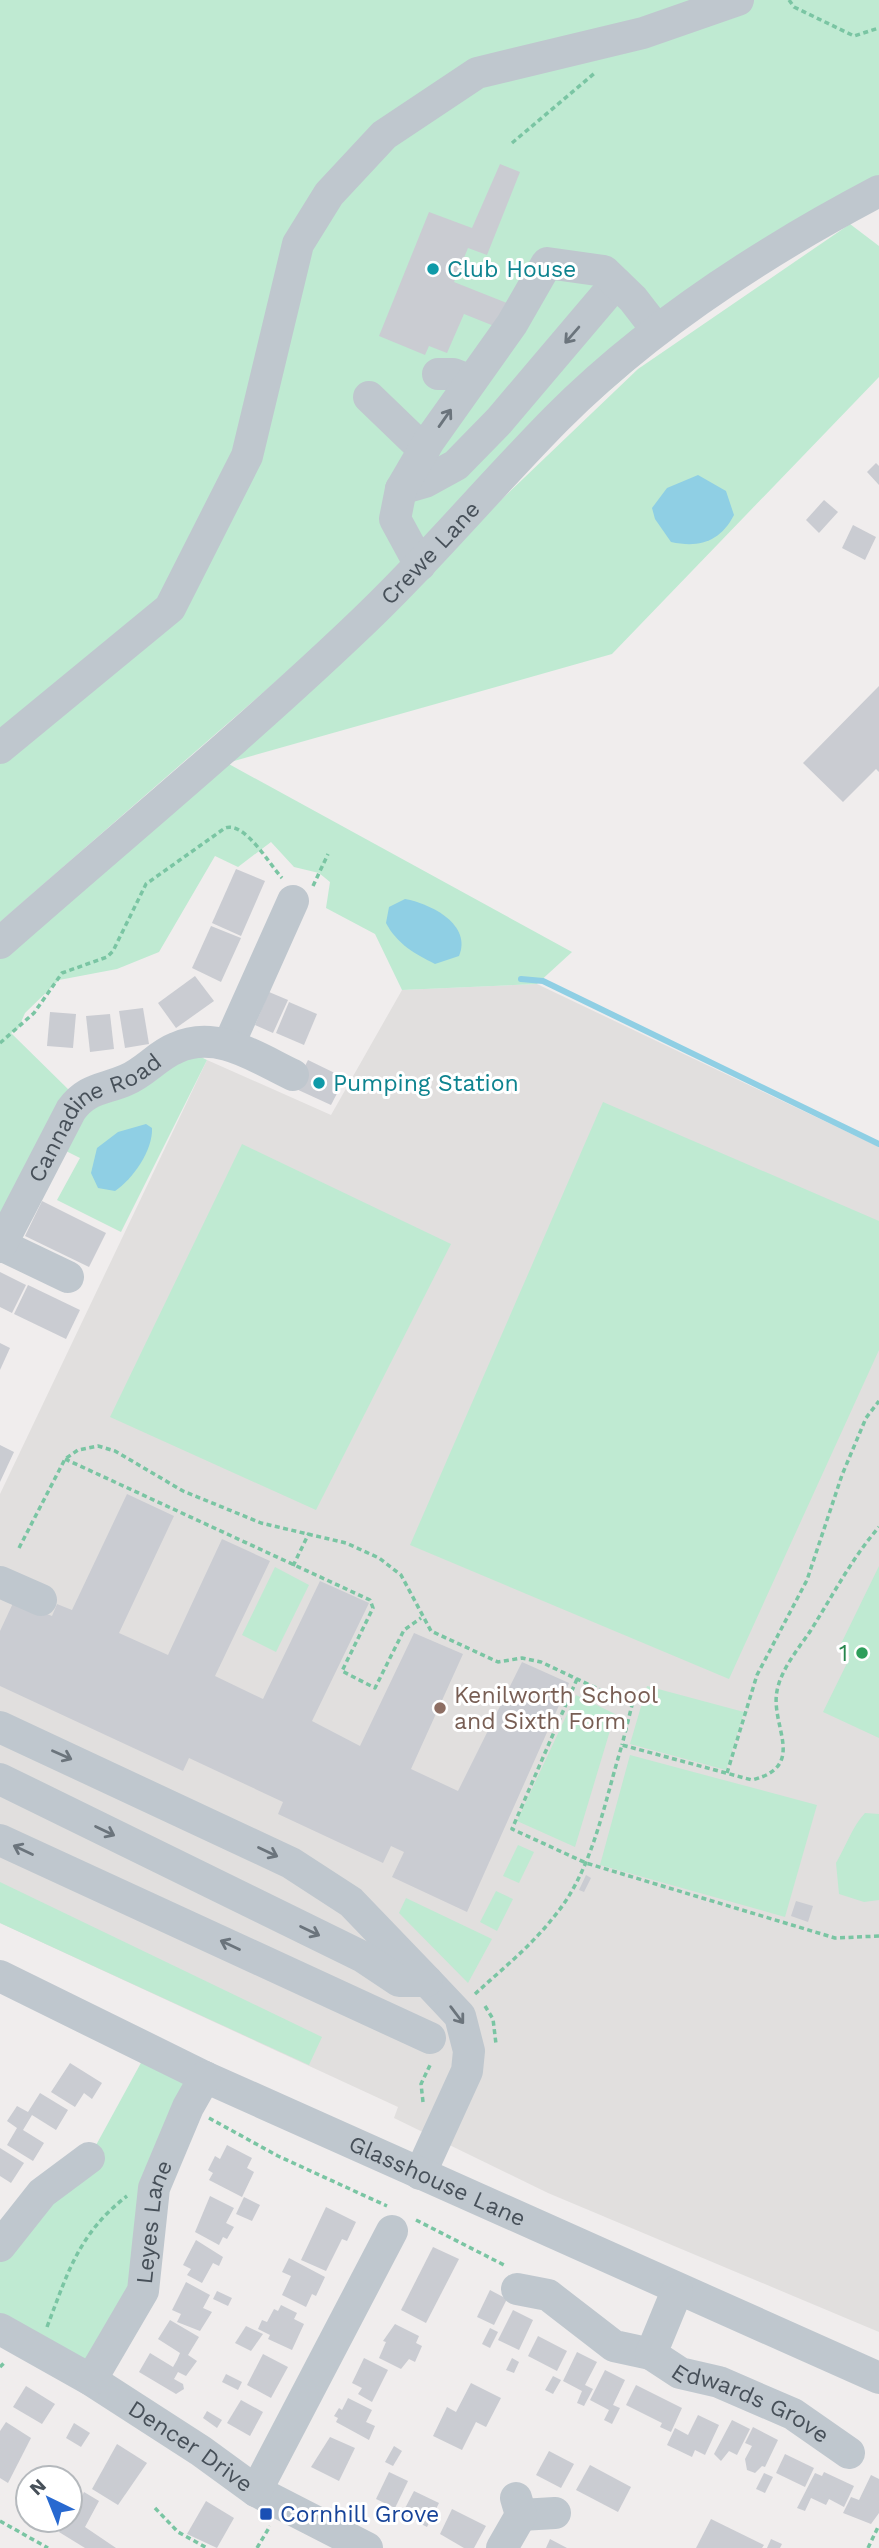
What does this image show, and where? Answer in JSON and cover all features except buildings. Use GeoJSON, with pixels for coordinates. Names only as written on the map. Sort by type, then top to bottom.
{"type":"FeatureCollection","features":[{"type":"Feature","properties":{"kind":"street"},"geometry":{"type":"LineString","coordinates":[[643,33],[665,0]]}},
{"type":"Feature","properties":{"kind":"street"},"geometry":{"type":"LineString","coordinates":[[0,748],[170,608],[247,456],[298,243],[329,194],[384,135],[477,73],[643,33],[738,0]]}},
{"type":"Feature","properties":{"kind":"street","name":"Crewe Lane"},"geometry":{"type":"LineString","coordinates":[[0,943],[350,634],[420,565],[558,417],[657,330],[682,310],[830,217],[879,191]]}},
{"type":"Feature","properties":{"kind":"street"},"geometry":{"type":"LineString","coordinates":[[420,565],[395,519],[401,489],[424,450],[512,324],[547,263],[596,268],[616,283],[657,330]]}},
{"type":"Feature","properties":{"kind":"street"},"geometry":{"type":"LineString","coordinates":[[401,489],[425,482],[456,465],[499,421],[616,283]]}},
{"type":"Feature","properties":{"kind":"street"},"geometry":{"type":"LineString","coordinates":[[438,374],[453,374],[471,381]]}},
{"type":"Feature","properties":{"kind":"street"},"geometry":{"type":"LineString","coordinates":[[369,397],[424,450]]}},
{"type":"Feature","properties":{"kind":"street"},"geometry":{"type":"LineString","coordinates":[[229,1044],[293,901]]}},
{"type":"Feature","properties":{"kind":"street","name":"Cannadine Road"},"geometry":{"type":"LineString","coordinates":[[3,1235],[71,1110],[86,1093],[127,1080],[176,1048],[209,1040],[229,1044],[293,1075]]}},
{"type":"Feature","properties":{"kind":"street"},"geometry":{"type":"LineString","coordinates":[[3,1235],[68,1277]]}},
{"type":"Feature","properties":{"kind":"street"},"geometry":{"type":"LineString","coordinates":[[0,1582],[41,1600]]}},
{"type":"Feature","properties":{"kind":"street"},"geometry":{"type":"LineString","coordinates":[[0,1727],[291,1863],[351,1902],[460,2016],[470,2051],[467,2071],[420,2174]]}},
{"type":"Feature","properties":{"kind":"street"},"geometry":{"type":"LineString","coordinates":[[0,1779],[363,1957],[376,1968],[407,1984],[427,1981]]}},
{"type":"Feature","properties":{"kind":"street"},"geometry":{"type":"LineString","coordinates":[[0,1840],[430,2038]]}},
{"type":"Feature","properties":{"kind":"street"},"geometry":{"type":"LineString","coordinates":[[358,2004],[376,1968]]}},
{"type":"Feature","properties":{"kind":"street","name":"Glasshouse Lane"},"geometry":{"type":"LineString","coordinates":[[0,1976],[205,2077],[677,2291],[879,2378]]}},
{"type":"Feature","properties":{"kind":"street","name":"Leyes Lane"},"geometry":{"type":"LineString","coordinates":[[90,2380],[143,2291],[154,2188],[188,2107],[205,2077]]}},
{"type":"Feature","properties":{"kind":"street"},"geometry":{"type":"LineString","coordinates":[[0,2246],[42,2193],[89,2158]]}},
{"type":"Feature","properties":{"kind":"street"},"geometry":{"type":"LineString","coordinates":[[256,2491],[397,2222]]}},
{"type":"Feature","properties":{"kind":"street","name":"Edwards Grove"},"geometry":{"type":"LineString","coordinates":[[517,2289],[548,2295],[614,2346],[651,2354],[680,2373],[719,2382],[793,2414],[849,2453]]}},
{"type":"Feature","properties":{"kind":"street","name":"Edwards Grove"},"geometry":{"type":"LineString","coordinates":[[651,2354],[677,2291]]}},
{"type":"Feature","properties":{"kind":"street"},"geometry":{"type":"LineString","coordinates":[[2,2333],[90,2380]]}},
{"type":"Feature","properties":{"kind":"street","name":"Dencer Drive"},"geometry":{"type":"LineString","coordinates":[[90,2380],[201,2451],[256,2491],[367,2548]]}},
{"type":"Feature","properties":{"kind":"street"},"geometry":{"type":"LineString","coordinates":[[502,2548],[518,2507],[555,2513]]}},
{"type":"Feature","properties":{"kind":"path"},"geometry":{"type":"LineString","coordinates":[[789,0],[794,7],[854,36],[879,28]]}},
{"type":"Feature","properties":{"kind":"path"},"geometry":{"type":"LineString","coordinates":[[512,143],[603,67]]}},
{"type":"Feature","properties":{"kind":"path"},"geometry":{"type":"LineString","coordinates":[[0,1042],[33,1013],[62,974],[107,957],[113,951],[138,894],[157,874],[230,826],[243,832],[263,855]]}},
{"type":"Feature","properties":{"kind":"path"},"geometry":{"type":"LineString","coordinates":[[727,1773],[757,1675],[807,1580],[842,1475],[866,1418],[879,1401]]}},
{"type":"Feature","properties":{"kind":"path"},"geometry":{"type":"LineString","coordinates":[[19,1548],[65,1459],[78,1450],[98,1446],[115,1451],[183,1491],[261,1523],[346,1543],[379,1558],[401,1575],[421,1618],[431,1630],[498,1662],[522,1658],[541,1662],[632,1705],[586,1863],[553,1919],[474,1994]]}},
{"type":"Feature","properties":{"kind":"path"},"geometry":{"type":"LineString","coordinates":[[65,1459],[373,1603],[342,1671],[375,1688],[404,1630],[421,1618]]}},
{"type":"Feature","properties":{"kind":"path"},"geometry":{"type":"LineString","coordinates":[[622,1745],[752,1780],[766,1776],[776,1769],[783,1753],[776,1704],[782,1675],[861,1548],[879,1527]]}},
{"type":"Feature","properties":{"kind":"path"},"geometry":{"type":"LineString","coordinates":[[293,1566],[309,1534]]}},
{"type":"Feature","properties":{"kind":"path"},"geometry":{"type":"LineString","coordinates":[[512,1829],[577,1679]]}},
{"type":"Feature","properties":{"kind":"path"},"geometry":{"type":"LineString","coordinates":[[506,1826],[586,1863],[835,1938],[879,1936]]}},
{"type":"Feature","properties":{"kind":"path"},"geometry":{"type":"LineString","coordinates":[[188,2107],[397,2222],[510,2269],[517,2289]]}},
{"type":"Feature","properties":{"kind":"path"},"geometry":{"type":"LineString","coordinates":[[46,2328],[84,2238],[104,2215],[136,2189]]}},
{"type":"Feature","properties":{"kind":"path"},"geometry":{"type":"LineString","coordinates":[[155,2508],[178,2532],[207,2548]]}},
{"type":"Feature","properties":{"kind":"path"},"geometry":{"type":"LineString","coordinates":[[0,2521],[48,2548]]}},
{"type":"Feature","properties":{"kind":"path"},"geometry":{"type":"LineString","coordinates":[[868,2548],[879,2525]]}},
{"type":"Feature","properties":{"kind":"shaded area","name":"Kenilworth School and Sixth Form"},"geometry":{"type":"Polygon","coordinates":[[[537,984],[879,1147],[879,2332],[548,2193],[394,2118],[398,2107],[0,1923],[0,1494],[207,1060],[331,1115],[402,990],[537,984]]]}},
{"type":"Feature","properties":{"kind":"green space"},"geometry":{"type":"Polygon","coordinates":[[[0,0],[879,0],[879,175],[821,206],[0,922],[0,0]]]}},
{"type":"Feature","properties":{"kind":"green space"},"geometry":{"type":"Polygon","coordinates":[[[850,224],[879,246],[879,377],[612,654],[227,763],[572,952],[537,984],[402,990],[375,934],[326,908],[330,882],[319,873],[294,867],[271,842],[238,867],[215,856],[159,952],[117,969],[59,980],[25,1013],[18,1029],[11,1033],[71,1092],[0,1217],[0,959],[226,763],[638,369],[850,224]]]}},
{"type":"Feature","properties":{"kind":"green space"},"geometry":{"type":"Polygon","coordinates":[[[201,1057],[207,1060],[121,1232],[57,1200],[80,1158],[64,1150],[81,1115],[177,1061],[201,1057]]]}},
{"type":"Feature","properties":{"kind":"green space"},"geometry":{"type":"Polygon","coordinates":[[[603,1102],[879,1221],[879,1350],[729,1679],[410,1545],[603,1102]]]}},
{"type":"Feature","properties":{"kind":"green space"},"geometry":{"type":"Polygon","coordinates":[[[242,1144],[451,1244],[316,1510],[110,1417],[242,1144]]]}},
{"type":"Feature","properties":{"kind":"green space","name":"1"},"geometry":{"type":"Polygon","coordinates":[[[879,1566],[879,1738],[823,1712],[850,1657],[838,1650],[879,1566]]]}},
{"type":"Feature","properties":{"kind":"green space"},"geometry":{"type":"Polygon","coordinates":[[[275,1567],[309,1585],[276,1652],[242,1635],[275,1567]]]}},
{"type":"Feature","properties":{"kind":"green space"},"geometry":{"type":"Polygon","coordinates":[[[647,1686],[744,1712],[726,1770],[630,1744],[647,1686]]]}},
{"type":"Feature","properties":{"kind":"green space"},"geometry":{"type":"Polygon","coordinates":[[[576,1695],[615,1714],[575,1847],[517,1821],[576,1695]]]}},
{"type":"Feature","properties":{"kind":"green space"},"geometry":{"type":"Polygon","coordinates":[[[630,1755],[817,1805],[785,1917],[600,1865],[630,1755]]]}},
{"type":"Feature","properties":{"kind":"green space"},"geometry":{"type":"Polygon","coordinates":[[[865,1813],[879,1814],[879,1900],[864,1902],[839,1894],[836,1863],[865,1813]]]}},
{"type":"Feature","properties":{"kind":"green space"},"geometry":{"type":"Polygon","coordinates":[[[518,1845],[534,1852],[519,1883],[503,1876],[518,1845]]]}},
{"type":"Feature","properties":{"kind":"green space"},"geometry":{"type":"Polygon","coordinates":[[[0,1882],[322,2037],[309,2065],[0,1923],[0,1882]]]}},
{"type":"Feature","properties":{"kind":"green space"},"geometry":{"type":"Polygon","coordinates":[[[496,1891],[513,1899],[497,1931],[480,1922],[496,1891]]]}},
{"type":"Feature","properties":{"kind":"green space"},"geometry":{"type":"Polygon","coordinates":[[[406,1898],[492,1939],[468,1983],[399,1913],[406,1898]]]}},
{"type":"Feature","properties":{"kind":"green space"},"geometry":{"type":"Polygon","coordinates":[[[148,2050],[205,2077],[187,2110],[143,2291],[91,2380],[0,2329],[0,2246],[89,2158],[148,2050]]]}},
{"type":"Feature","properties":{"kind":"water"},"geometry":{"type":"Polygon","coordinates":[[[698,475],[726,491],[734,515],[722,531],[708,541],[691,544],[671,542],[655,519],[652,508],[667,488],[698,475]]]}},
{"type":"Feature","properties":{"kind":"water"},"geometry":{"type":"Polygon","coordinates":[[[405,899],[437,911],[455,926],[462,945],[459,956],[435,964],[395,937],[386,923],[389,907],[405,899]]]}},
{"type":"Feature","properties":{"kind":"water"},"geometry":{"type":"Polygon","coordinates":[[[146,1124],[152,1128],[151,1137],[135,1172],[115,1191],[98,1188],[91,1173],[97,1148],[118,1132],[146,1124]]]}},
{"type":"Feature","properties":{"kind":"waterway"},"geometry":{"type":"LineString","coordinates":[[521,979],[543,981],[879,1144]]}},
{"type":"Feature","properties":{"kind":"place","name":"Club House"},"geometry":{"type":"Point","coordinates":[433,269]}},
{"type":"Feature","properties":{"kind":"place","name":"Pumping Station"},"geometry":{"type":"Point","coordinates":[319,1083]}},
{"type":"Feature","properties":{"kind":"place","name":"1"},"geometry":{"type":"Point","coordinates":[862,1653]}},
{"type":"Feature","properties":{"kind":"place","name":"Kenilworth School and Sixth Form"},"geometry":{"type":"Point","coordinates":[440,1708]}},
{"type":"Feature","properties":{"kind":"place","name":"Cornhill Grove"},"geometry":{"type":"Point","coordinates":[266,2514]}}]}
